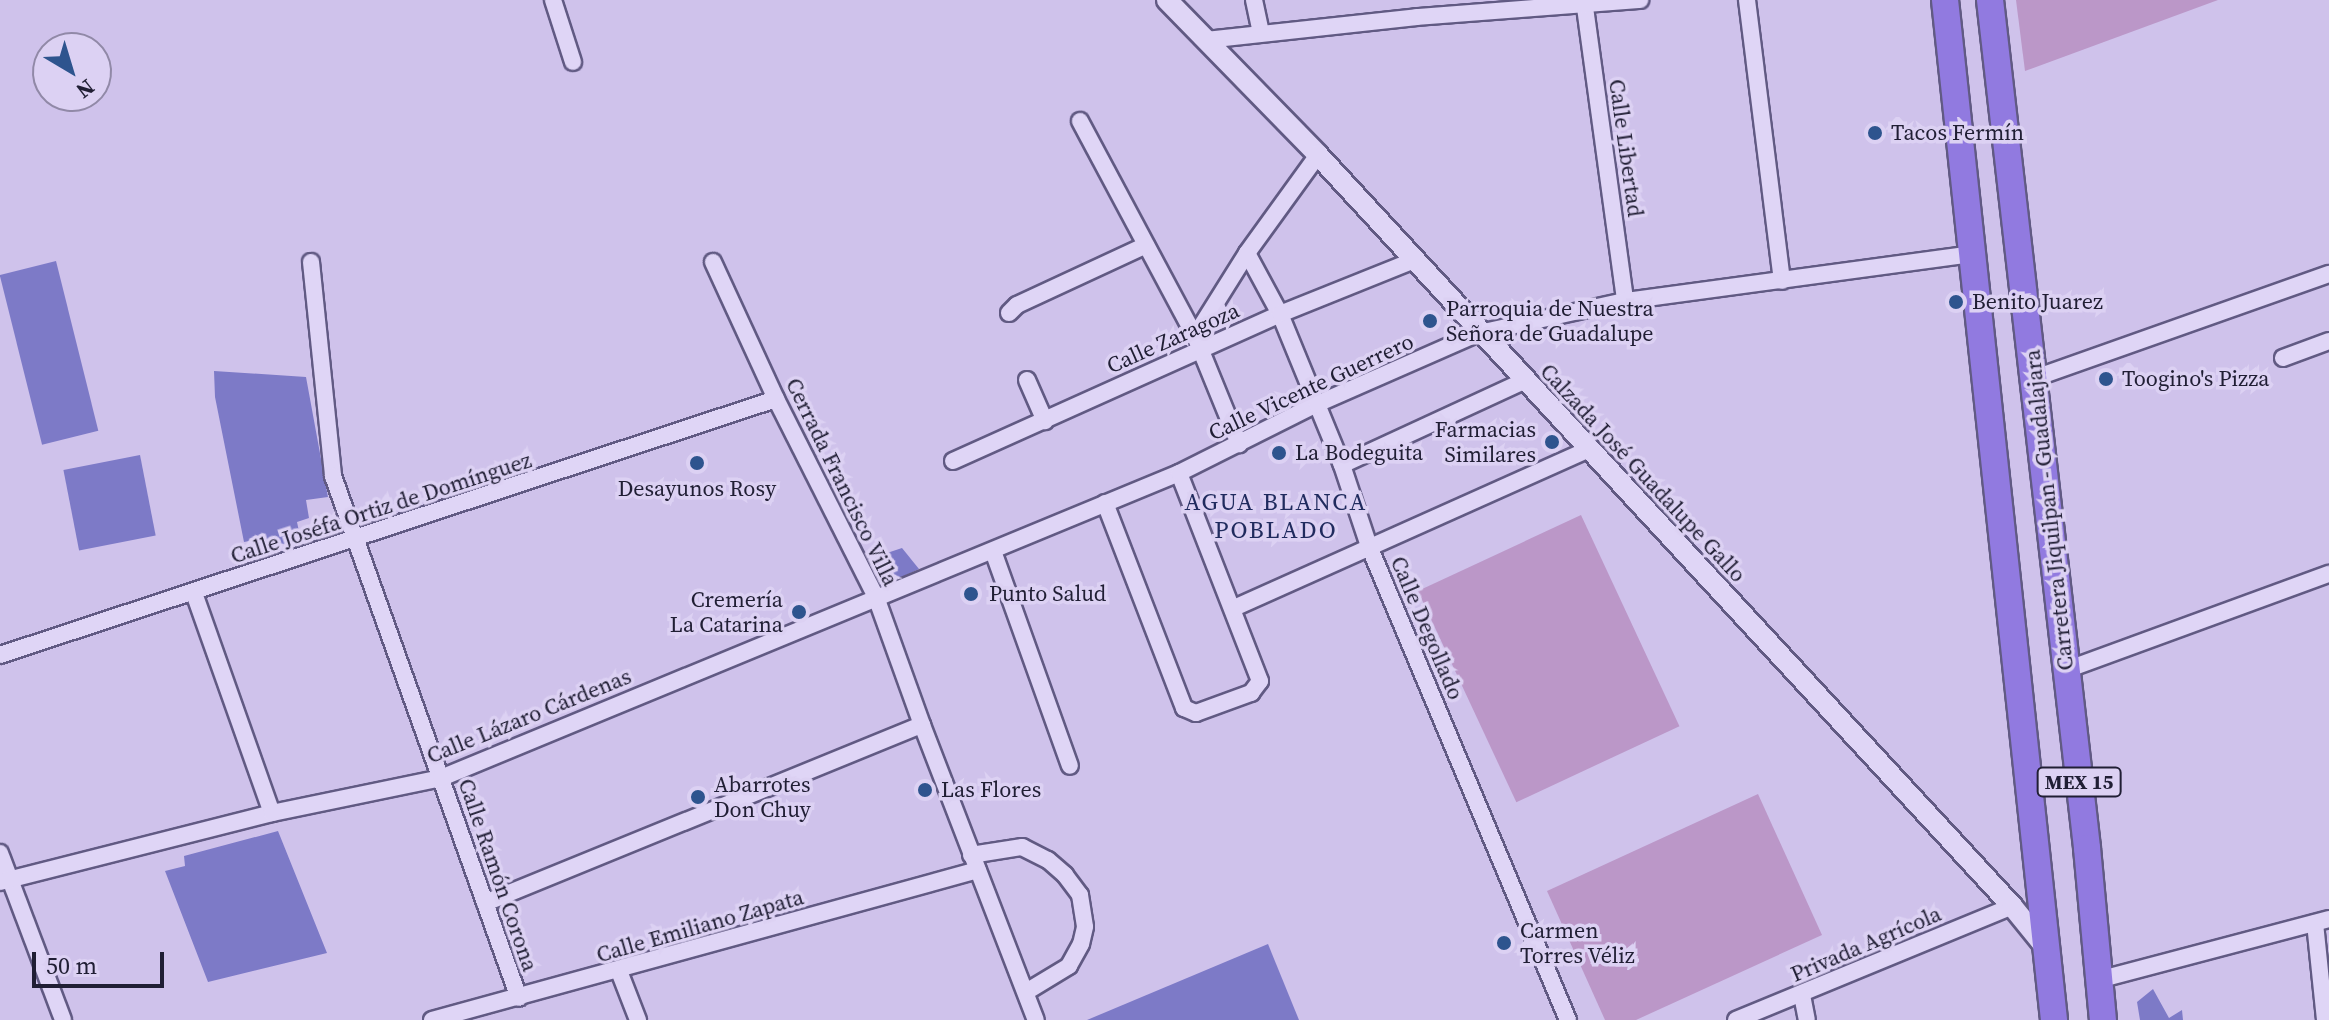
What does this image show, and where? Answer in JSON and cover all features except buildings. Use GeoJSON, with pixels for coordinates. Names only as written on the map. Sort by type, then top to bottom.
{"type":"FeatureCollection","features":[{"type":"Feature","properties":{"kind":"highway","name":"MEX 15"},"geometry":{"type":"LineString","coordinates":[[1945,0],[2054,1020]]}},
{"type":"Feature","properties":{"kind":"highway","name":"Carretera Jiquilpan - Guadalajara"},"geometry":{"type":"LineString","coordinates":[[1990,0],[2035,378],[2103,1020]]}},
{"type":"Feature","properties":{"kind":"highway"},"geometry":{"type":"LineString","coordinates":[[1995,54],[2006,0]]}},
{"type":"Feature","properties":{"kind":"street"},"geometry":{"type":"LineString","coordinates":[[553,0],[573,62]]}},
{"type":"Feature","properties":{"kind":"street","name":"Calzada José Guadalupe Gallo"},"geometry":{"type":"LineString","coordinates":[[1167,0],[1318,155],[1479,333],[2012,906],[2047,949]]}},
{"type":"Feature","properties":{"kind":"street"},"geometry":{"type":"LineString","coordinates":[[1254,0],[1261,33]]}},
{"type":"Feature","properties":{"kind":"street"},"geometry":{"type":"LineString","coordinates":[[1206,40],[1417,8],[1640,0]]}},
{"type":"Feature","properties":{"kind":"street"},"geometry":{"type":"LineString","coordinates":[[1747,0],[1782,281]]}},
{"type":"Feature","properties":{"kind":"street","name":"Calle Libertad"},"geometry":{"type":"LineString","coordinates":[[1584,2],[1625,301]]}},
{"type":"Feature","properties":{"kind":"street"},"geometry":{"type":"LineString","coordinates":[[1080,121],[1198,343],[1239,444]]}},
{"type":"Feature","properties":{"kind":"street"},"geometry":{"type":"LineString","coordinates":[[1198,343],[1247,253],[1318,155]]}},
{"type":"Feature","properties":{"kind":"street"},"geometry":{"type":"LineString","coordinates":[[1009,313],[1017,305],[1146,245]]}},
{"type":"Feature","properties":{"kind":"street","name":"Calle Degollado"},"geometry":{"type":"LineString","coordinates":[[1247,253],[1280,314],[1342,465],[1369,546],[1568,1020]]}},
{"type":"Feature","properties":{"kind":"street","name":"Calle Vicente Guerrero"},"geometry":{"type":"LineString","coordinates":[[876,597],[1179,473],[1317,404],[1479,333],[1625,301],[1973,254]]}},
{"type":"Feature","properties":{"kind":"street","name":"Calle Zaragoza"},"geometry":{"type":"LineString","coordinates":[[953,461],[1045,421],[1198,343],[1414,260]]}},
{"type":"Feature","properties":{"kind":"street","name":"Calle Ramón Corona"},"geometry":{"type":"LineString","coordinates":[[311,262],[333,476],[519,998]]}},
{"type":"Feature","properties":{"kind":"street","name":"Cerrada Francisco Villa"},"geometry":{"type":"LineString","coordinates":[[713,262],[776,399],[876,597],[1036,1020]]}},
{"type":"Feature","properties":{"kind":"street"},"geometry":{"type":"LineString","coordinates":[[2035,378],[2329,275]]}},
{"type":"Feature","properties":{"kind":"street"},"geometry":{"type":"LineString","coordinates":[[2283,358],[2329,341]]}},
{"type":"Feature","properties":{"kind":"street"},"geometry":{"type":"LineString","coordinates":[[1027,380],[1045,421]]}},
{"type":"Feature","properties":{"kind":"street"},"geometry":{"type":"LineString","coordinates":[[1342,465],[1524,381]]}},
{"type":"Feature","properties":{"kind":"street","name":"Calle Joséfa Ortiz de Domínguez"},"geometry":{"type":"LineString","coordinates":[[0,655],[354,541],[776,399]]}},
{"type":"Feature","properties":{"kind":"street"},"geometry":{"type":"LineString","coordinates":[[1234,608],[1588,450]]}},
{"type":"Feature","properties":{"kind":"street"},"geometry":{"type":"LineString","coordinates":[[1105,503],[1189,713],[1258,688],[1260,681],[1234,608],[1179,473]]}},
{"type":"Feature","properties":{"kind":"street"},"geometry":{"type":"LineString","coordinates":[[993,551],[1070,766]]}},
{"type":"Feature","properties":{"kind":"street"},"geometry":{"type":"LineString","coordinates":[[2066,670],[2329,574]]}},
{"type":"Feature","properties":{"kind":"street"},"geometry":{"type":"LineString","coordinates":[[194,593],[272,813]]}},
{"type":"Feature","properties":{"kind":"street","name":"Calle Lázaro Cárdenas"},"geometry":{"type":"LineString","coordinates":[[5,880],[272,813],[441,778],[876,597]]}},
{"type":"Feature","properties":{"kind":"street"},"geometry":{"type":"LineString","coordinates":[[485,903],[922,725]]}},
{"type":"Feature","properties":{"kind":"street","name":"Calle Emiliano Zapata"},"geometry":{"type":"LineString","coordinates":[[432,1020],[619,971],[1022,847],[1048,860],[1065,875],[1080,895],[1085,927],[1081,944],[1069,966],[1026,992]]}},
{"type":"Feature","properties":{"kind":"street"},"geometry":{"type":"LineString","coordinates":[[0,853],[5,880],[63,1020]]}},
{"type":"Feature","properties":{"kind":"street","name":"Privada Agrícola"},"geometry":{"type":"LineString","coordinates":[[1736,1020],[2012,906]]}},
{"type":"Feature","properties":{"kind":"street"},"geometry":{"type":"LineString","coordinates":[[2098,980],[2322,921],[2325,1020]]}},
{"type":"Feature","properties":{"kind":"street"},"geometry":{"type":"LineString","coordinates":[[619,971],[638,1020]]}},
{"type":"Feature","properties":{"kind":"street"},"geometry":{"type":"LineString","coordinates":[[1802,995],[1807,1020]]}},
{"type":"Feature","properties":{"kind":"shaded area"},"geometry":{"type":"Polygon","coordinates":[[[2016,0],[2218,0],[2025,71],[2016,0]]]}},
{"type":"Feature","properties":{"kind":"shaded area"},"geometry":{"type":"Polygon","coordinates":[[[1581,515],[1679,726],[1516,802],[1418,591],[1581,515]]]}},
{"type":"Feature","properties":{"kind":"shaded area"},"geometry":{"type":"Polygon","coordinates":[[[1758,794],[1822,935],[1636,1020],[1605,1020],[1547,891],[1758,794]]]}},
{"type":"Feature","properties":{"kind":"place","name":"Tacos Fermín"},"geometry":{"type":"Point","coordinates":[1875,133]}},
{"type":"Feature","properties":{"kind":"place","name":"Benito Juarez"},"geometry":{"type":"Point","coordinates":[1956,302]}},
{"type":"Feature","properties":{"kind":"place","name":"Parroquia de Nuestra Señora de Guadalupe"},"geometry":{"type":"Point","coordinates":[1430,321]}},
{"type":"Feature","properties":{"kind":"place","name":"Toogino's Pizza"},"geometry":{"type":"Point","coordinates":[2106,379]}},
{"type":"Feature","properties":{"kind":"place","name":"Farmacias Similares"},"geometry":{"type":"Point","coordinates":[1552,442]}},
{"type":"Feature","properties":{"kind":"place","name":"La Bodeguita"},"geometry":{"type":"Point","coordinates":[1279,453]}},
{"type":"Feature","properties":{"kind":"place","name":"Desayunos Rosy"},"geometry":{"type":"Point","coordinates":[697,463]}},
{"type":"Feature","properties":{"kind":"place","name":"Punto Salud"},"geometry":{"type":"Point","coordinates":[971,594]}},
{"type":"Feature","properties":{"kind":"place","name":"Cremería La Catarina"},"geometry":{"type":"Point","coordinates":[799,612]}},
{"type":"Feature","properties":{"kind":"place","name":"Las Flores"},"geometry":{"type":"Point","coordinates":[925,790]}},
{"type":"Feature","properties":{"kind":"place","name":"Abarrotes Don Chuy"},"geometry":{"type":"Point","coordinates":[698,797]}},
{"type":"Feature","properties":{"kind":"place","name":"Carmen Torres Véliz"},"geometry":{"type":"Point","coordinates":[1504,943]}},
{"type":"Feature","properties":{"kind":"district","name":"AGUA BLANCA POBLADO"},"geometry":{"type":"Point","coordinates":[1276,516]}}]}
